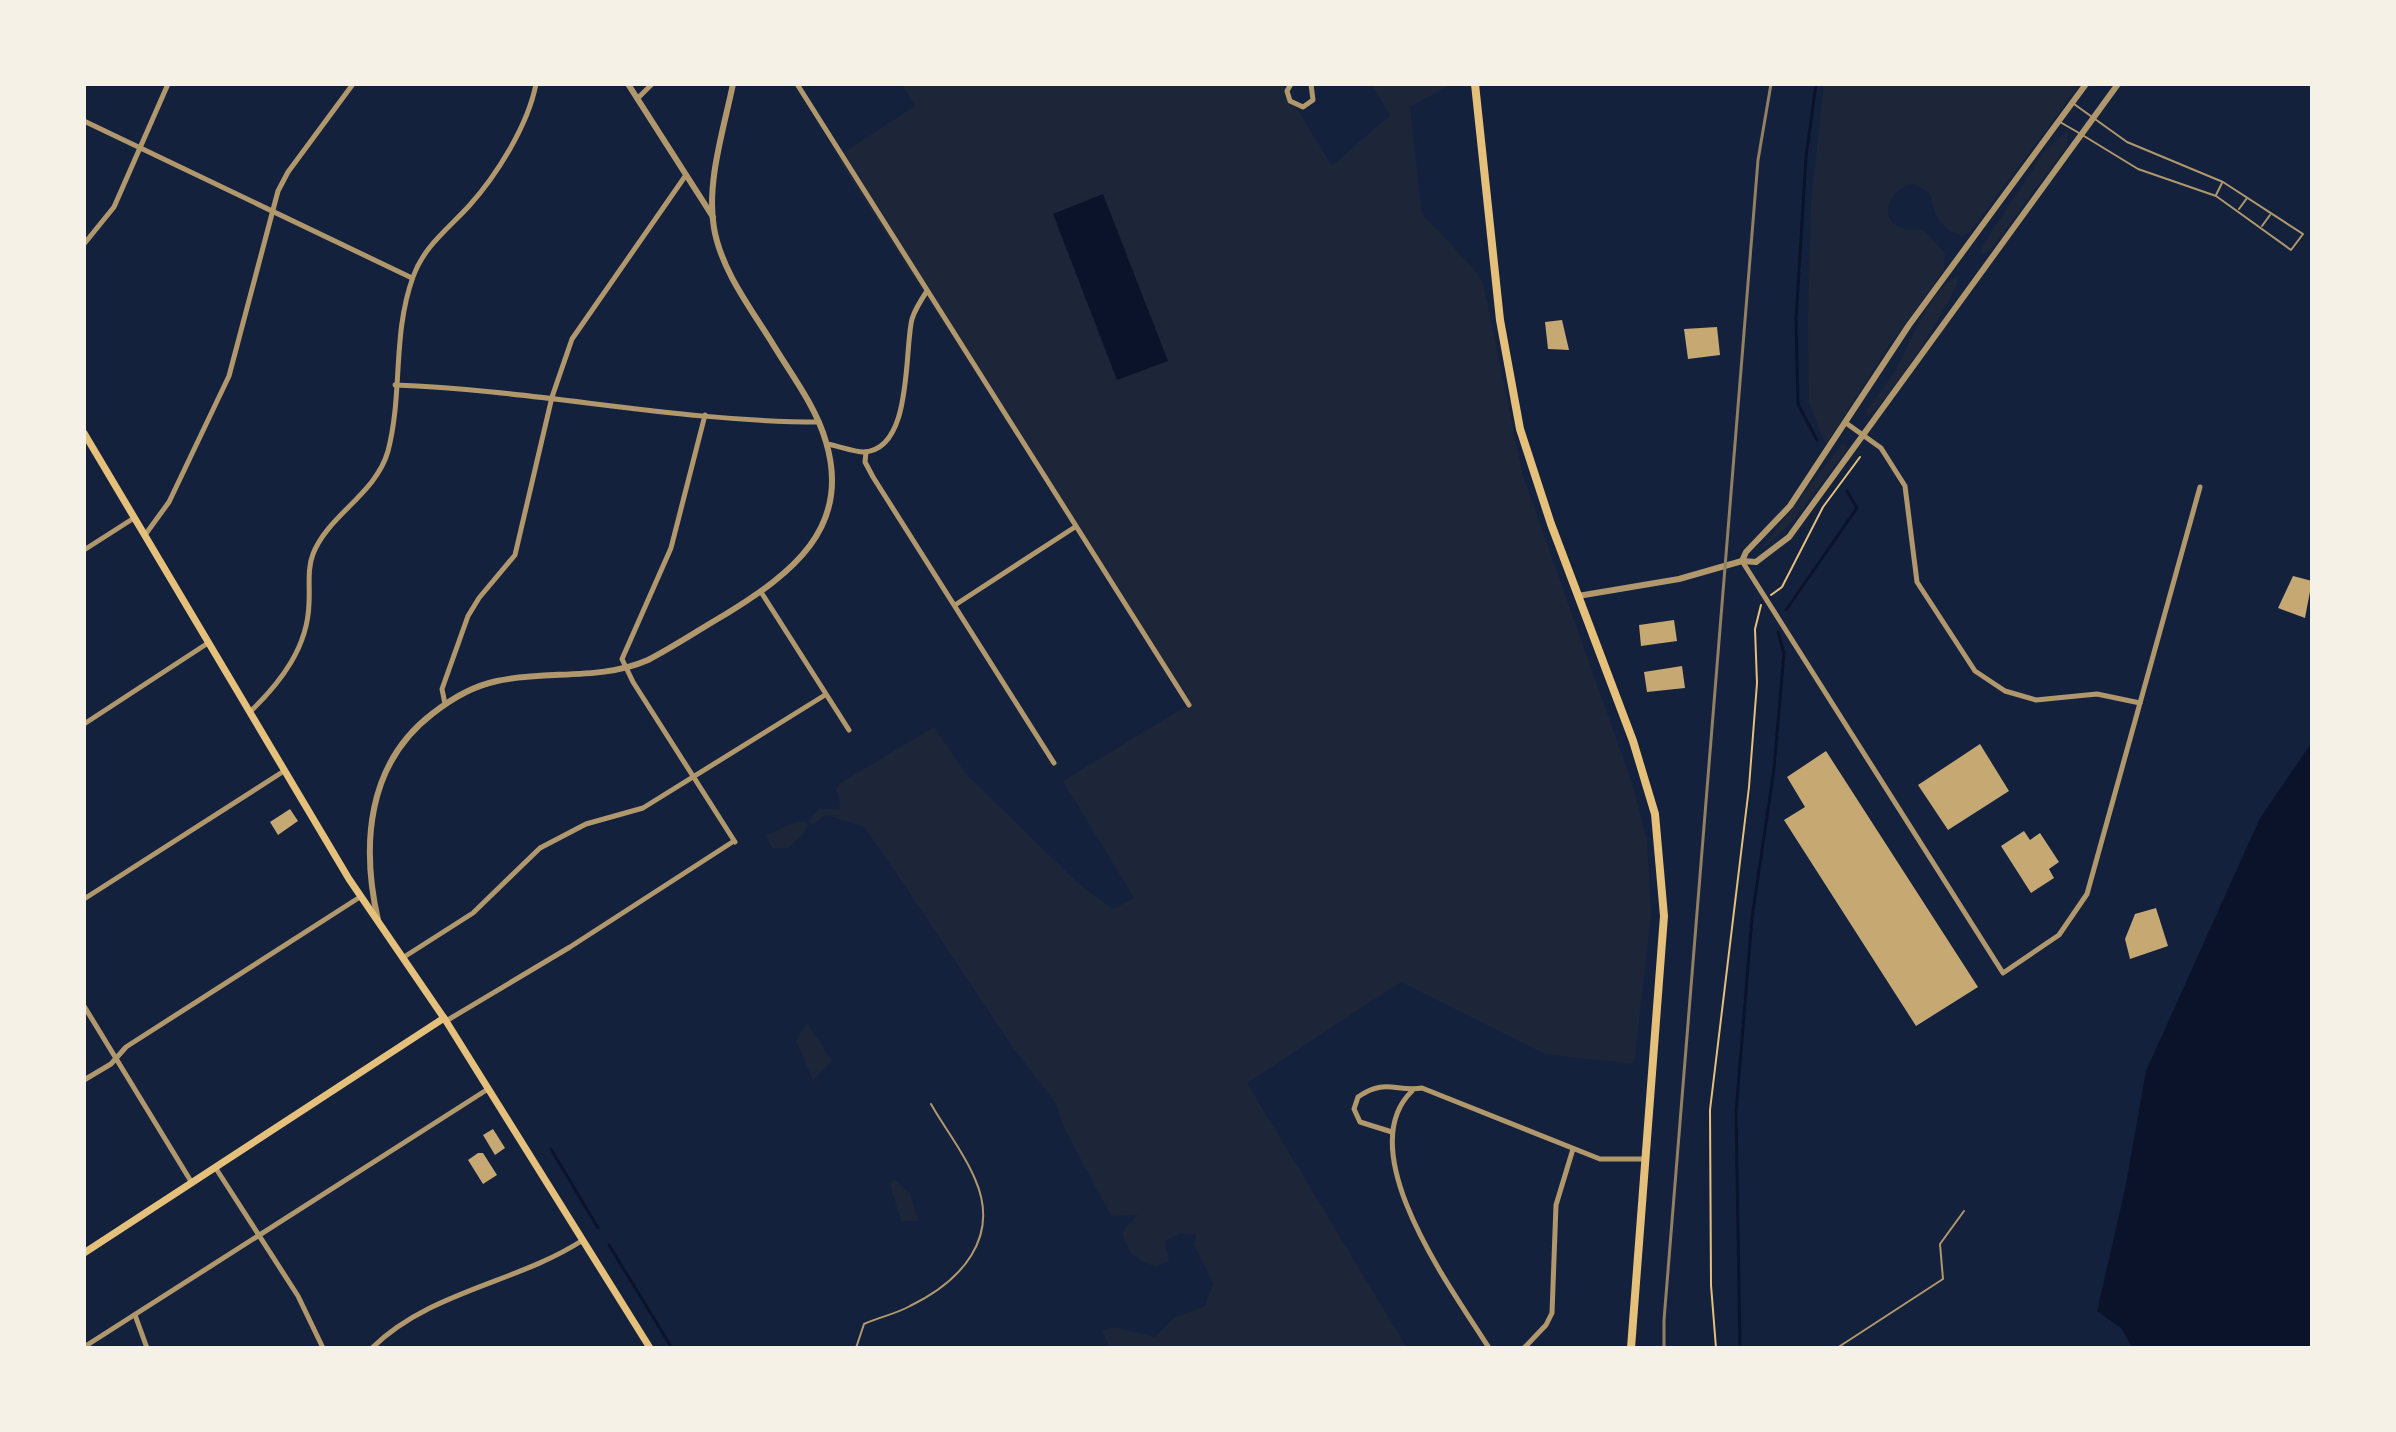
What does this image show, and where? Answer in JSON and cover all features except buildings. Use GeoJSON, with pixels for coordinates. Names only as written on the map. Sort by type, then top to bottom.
{"type":"FeatureCollection","features":[{"type":"Feature","properties":{"kind":"main road"},"geometry":{"type":"LineString","coordinates":[[1475,84],[1509,379],[1530,461],[1633,741],[1655,814],[1664,916],[1631,1348]]}},
{"type":"Feature","properties":{"kind":"main road"},"geometry":{"type":"LineString","coordinates":[[84,433],[360,897],[445,1020],[650,1348]]}},
{"type":"Feature","properties":{"kind":"main road"},"geometry":{"type":"LineString","coordinates":[[84,1253],[193,1183],[214,1166],[445,1020]]}},
{"type":"Feature","properties":{"kind":"street"},"geometry":{"type":"LineString","coordinates":[[84,244],[114,207],[142,150],[157,104],[168,84]]}},
{"type":"Feature","properties":{"kind":"street"},"geometry":{"type":"LineString","coordinates":[[145,536],[169,502],[229,376],[271,211],[288,172],[353,84]]}},
{"type":"Feature","properties":{"kind":"street"},"geometry":{"type":"LineString","coordinates":[[249,713],[275,684],[302,644],[308,615],[313,552],[369,485],[385,459],[398,337],[412,278],[433,242],[488,182],[523,120],[536,84]]}},
{"type":"Feature","properties":{"kind":"street"},"geometry":{"type":"LineString","coordinates":[[379,923],[369,853],[375,796],[388,766],[406,739],[445,704],[498,681],[628,669],[667,650],[761,592],[797,564],[819,531],[831,488],[827,444],[819,422],[726,267],[713,217],[628,84]]}},
{"type":"Feature","properties":{"kind":"street"},"geometry":{"type":"LineString","coordinates":[[637,99],[652,84]]}},
{"type":"Feature","properties":{"kind":"street"},"geometry":{"type":"LineString","coordinates":[[713,217],[733,84]]}},
{"type":"Feature","properties":{"kind":"street"},"geometry":{"type":"LineString","coordinates":[[797,84],[1189,705]]}},
{"type":"Feature","properties":{"kind":"street"},"geometry":{"type":"LineString","coordinates":[[1291,84],[1287,91],[1290,101],[1303,107],[1313,100],[1311,84]]}},
{"type":"Feature","properties":{"kind":"street"},"geometry":{"type":"LineString","coordinates":[[1742,561],[1746,552],[1790,506],[1909,325],[2086,84]]}},
{"type":"Feature","properties":{"kind":"street"},"geometry":{"type":"LineString","coordinates":[[1578,596],[1679,579],[1742,561],[1756,562],[1789,537],[2118,84]]}},
{"type":"Feature","properties":{"kind":"street"},"geometry":{"type":"LineString","coordinates":[[84,121],[271,211],[284,214],[412,278]]}},
{"type":"Feature","properties":{"kind":"street"},"geometry":{"type":"LineString","coordinates":[[445,704],[442,689],[468,616],[515,555],[552,397],[572,339],[686,175]]}},
{"type":"Feature","properties":{"kind":"street"},"geometry":{"type":"LineString","coordinates":[[827,444],[866,452],[882,443],[898,422],[912,318],[927,291]]}},
{"type":"Feature","properties":{"kind":"street"},"geometry":{"type":"LineString","coordinates":[[395,385],[552,397],[772,422],[819,422]]}},
{"type":"Feature","properties":{"kind":"street"},"geometry":{"type":"LineString","coordinates":[[445,1020],[734,841],[622,656],[671,548],[705,415]]}},
{"type":"Feature","properties":{"kind":"street"},"geometry":{"type":"LineString","coordinates":[[1846,423],[1881,448],[1905,486],[1917,582],[1975,671],[2005,691],[2036,700],[2097,694],[2140,703]]}},
{"type":"Feature","properties":{"kind":"street"},"geometry":{"type":"LineString","coordinates":[[866,452],[865,462],[873,477],[1054,763]]}},
{"type":"Feature","properties":{"kind":"street"},"geometry":{"type":"LineString","coordinates":[[1742,561],[2003,973],[2059,935],[2087,894],[2200,487]]}},
{"type":"Feature","properties":{"kind":"street"},"geometry":{"type":"LineString","coordinates":[[84,550],[134,518]]}},
{"type":"Feature","properties":{"kind":"street"},"geometry":{"type":"LineString","coordinates":[[955,605],[1075,527]]}},
{"type":"Feature","properties":{"kind":"street"},"geometry":{"type":"LineString","coordinates":[[761,592],[849,730]]}},
{"type":"Feature","properties":{"kind":"street"},"geometry":{"type":"LineString","coordinates":[[84,724],[208,643]]}},
{"type":"Feature","properties":{"kind":"street"},"geometry":{"type":"LineString","coordinates":[[404,957],[473,913],[540,848],[586,824],[643,808],[825,695]]}},
{"type":"Feature","properties":{"kind":"street"},"geometry":{"type":"LineString","coordinates":[[84,899],[284,771]]}},
{"type":"Feature","properties":{"kind":"street"},"geometry":{"type":"LineString","coordinates":[[84,1080],[116,1059],[126,1047],[360,897]]}},
{"type":"Feature","properties":{"kind":"street"},"geometry":{"type":"LineString","coordinates":[[84,1006],[193,1183]]}},
{"type":"Feature","properties":{"kind":"street"},"geometry":{"type":"LineString","coordinates":[[1392,1132],[1360,1122],[1355,1115],[1355,1100],[1381,1085],[1413,1091]]}},
{"type":"Feature","properties":{"kind":"street"},"geometry":{"type":"LineString","coordinates":[[1489,1348],[1411,1221],[1392,1132],[1399,1106],[1418,1088],[1608,1161],[1645,1159]]}},
{"type":"Feature","properties":{"kind":"street"},"geometry":{"type":"LineString","coordinates":[[84,1347],[489,1089]]}},
{"type":"Feature","properties":{"kind":"street"},"geometry":{"type":"LineString","coordinates":[[1524,1348],[1546,1325],[1552,1313],[1556,1205],[1573,1149]]}},
{"type":"Feature","properties":{"kind":"street"},"geometry":{"type":"LineString","coordinates":[[214,1166],[324,1348]]}},
{"type":"Feature","properties":{"kind":"street"},"geometry":{"type":"LineString","coordinates":[[372,1348],[442,1303],[583,1240]]}},
{"type":"Feature","properties":{"kind":"street"},"geometry":{"type":"LineString","coordinates":[[135,1315],[147,1348]]}},
{"type":"Feature","properties":{"kind":"lane"},"geometry":{"type":"LineString","coordinates":[[2059,122],[2138,169],[2216,196],[2291,250],[2303,234],[2223,182],[2147,153],[2073,103]]}},
{"type":"Feature","properties":{"kind":"lane"},"geometry":{"type":"LineString","coordinates":[[2216,196],[2223,182]]}},
{"type":"Feature","properties":{"kind":"lane"},"geometry":{"type":"LineString","coordinates":[[2238,210],[2247,197]]}},
{"type":"Feature","properties":{"kind":"lane"},"geometry":{"type":"LineString","coordinates":[[2262,227],[2271,214]]}},
{"type":"Feature","properties":{"kind":"lane"},"geometry":{"type":"LineString","coordinates":[[856,1348],[864,1324],[907,1308],[948,1284],[966,1267],[980,1243],[983,1215],[977,1183],[931,1104]]}},
{"type":"Feature","properties":{"kind":"lane"},"geometry":{"type":"LineString","coordinates":[[1837,1348],[1943,1279],[1940,1244],[1964,1211]]}},
{"type":"Feature","properties":{"kind":"path"},"geometry":{"type":"LineString","coordinates":[[1716,1348],[1711,1285],[1710,1110],[1749,787],[1757,683],[1756,616],[1766,599],[1782,587],[1823,507],[1860,457]]}},
{"type":"Feature","properties":{"kind":"shaded area"},"geometry":{"type":"Polygon","coordinates":[[[902,84],[1282,84],[1332,166],[1390,115],[1371,84],[1452,84],[1410,107],[1422,214],[1475,270],[1483,283],[1523,476],[1633,786],[1647,840],[1651,914],[1634,1064],[1545,1054],[1401,982],[1247,1083],[1407,1348],[1110,1348],[1102,1331],[1113,1327],[1155,1337],[1174,1318],[1205,1306],[1213,1283],[1194,1245],[1197,1235],[1181,1233],[1165,1241],[1169,1261],[1156,1267],[1133,1254],[1122,1232],[1138,1215],[1111,1216],[1062,1124],[1057,1105],[1011,1045],[864,827],[826,815],[812,825],[809,821],[819,809],[841,809],[836,788],[839,784],[934,727],[966,774],[1081,886],[1113,909],[1134,898],[1063,781],[1188,705],[837,157],[915,106],[902,84]]]}},
{"type":"Feature","properties":{"kind":"shaded area"},"geometry":{"type":"Polygon","coordinates":[[[1824,84],[2080,84],[1971,231],[1962,236],[1943,225],[1930,193],[1913,184],[1892,198],[1888,212],[1890,218],[1904,229],[1924,230],[1945,253],[1944,270],[1891,343],[1826,444],[1809,404],[1808,320],[1811,203],[1824,84]]]}},
{"type":"Feature","properties":{"kind":"shaded area"},"geometry":{"type":"Polygon","coordinates":[[[2068,130],[2067,146],[1993,247],[1983,255],[1981,250],[1988,237],[2044,152],[2068,130]]]}},
{"type":"Feature","properties":{"kind":"shaded area"},"geometry":{"type":"Polygon","coordinates":[[[1103,194],[1168,361],[1117,380],[1053,214],[1103,194]]]}},
{"type":"Feature","properties":{"kind":"shaded area"},"geometry":{"type":"Polygon","coordinates":[[[1959,276],[1919,350],[1889,393],[1868,416],[1866,410],[1893,374],[1930,304],[1948,282],[1959,276]]]}},
{"type":"Feature","properties":{"kind":"shaded area"},"geometry":{"type":"Polygon","coordinates":[[[1842,444],[1847,446],[1845,452],[1795,519],[1757,554],[1842,444]]]}},
{"type":"Feature","properties":{"kind":"shaded area"},"geometry":{"type":"Polygon","coordinates":[[[2312,742],[2312,1348],[2132,1348],[2122,1329],[2097,1311],[2125,1189],[2146,1071],[2260,818],[2312,742]]]}},
{"type":"Feature","properties":{"kind":"shaded area"},"geometry":{"type":"Polygon","coordinates":[[[795,822],[807,822],[805,832],[788,848],[772,848],[766,836],[795,822]]]}},
{"type":"Feature","properties":{"kind":"shaded area"},"geometry":{"type":"Polygon","coordinates":[[[807,1023],[832,1061],[813,1080],[796,1040],[807,1023]]]}},
{"type":"Feature","properties":{"kind":"shaded area"},"geometry":{"type":"Polygon","coordinates":[[[894,1179],[910,1194],[918,1221],[901,1221],[890,1184],[894,1179]]]}},
{"type":"Feature","properties":{"kind":"waterway"},"geometry":{"type":"LineString","coordinates":[[1816,84],[1806,157],[1796,320],[1798,404],[1817,440]]}},
{"type":"Feature","properties":{"kind":"waterway"},"geometry":{"type":"LineString","coordinates":[[1786,610],[1857,508],[1847,491]]}},
{"type":"Feature","properties":{"kind":"waterway"},"geometry":{"type":"LineString","coordinates":[[1740,1348],[1736,1112],[1752,918],[1774,769],[1784,653],[1778,632]]}},
{"type":"Feature","properties":{"kind":"waterway"},"geometry":{"type":"LineString","coordinates":[[551,1149],[598,1228]]}},
{"type":"Feature","properties":{"kind":"waterway"},"geometry":{"type":"LineString","coordinates":[[609,1245],[672,1348]]}},
{"type":"Feature","properties":{"kind":"railway"},"geometry":{"type":"LineString","coordinates":[[1664,1348],[1758,160],[1771,84]]}}]}
